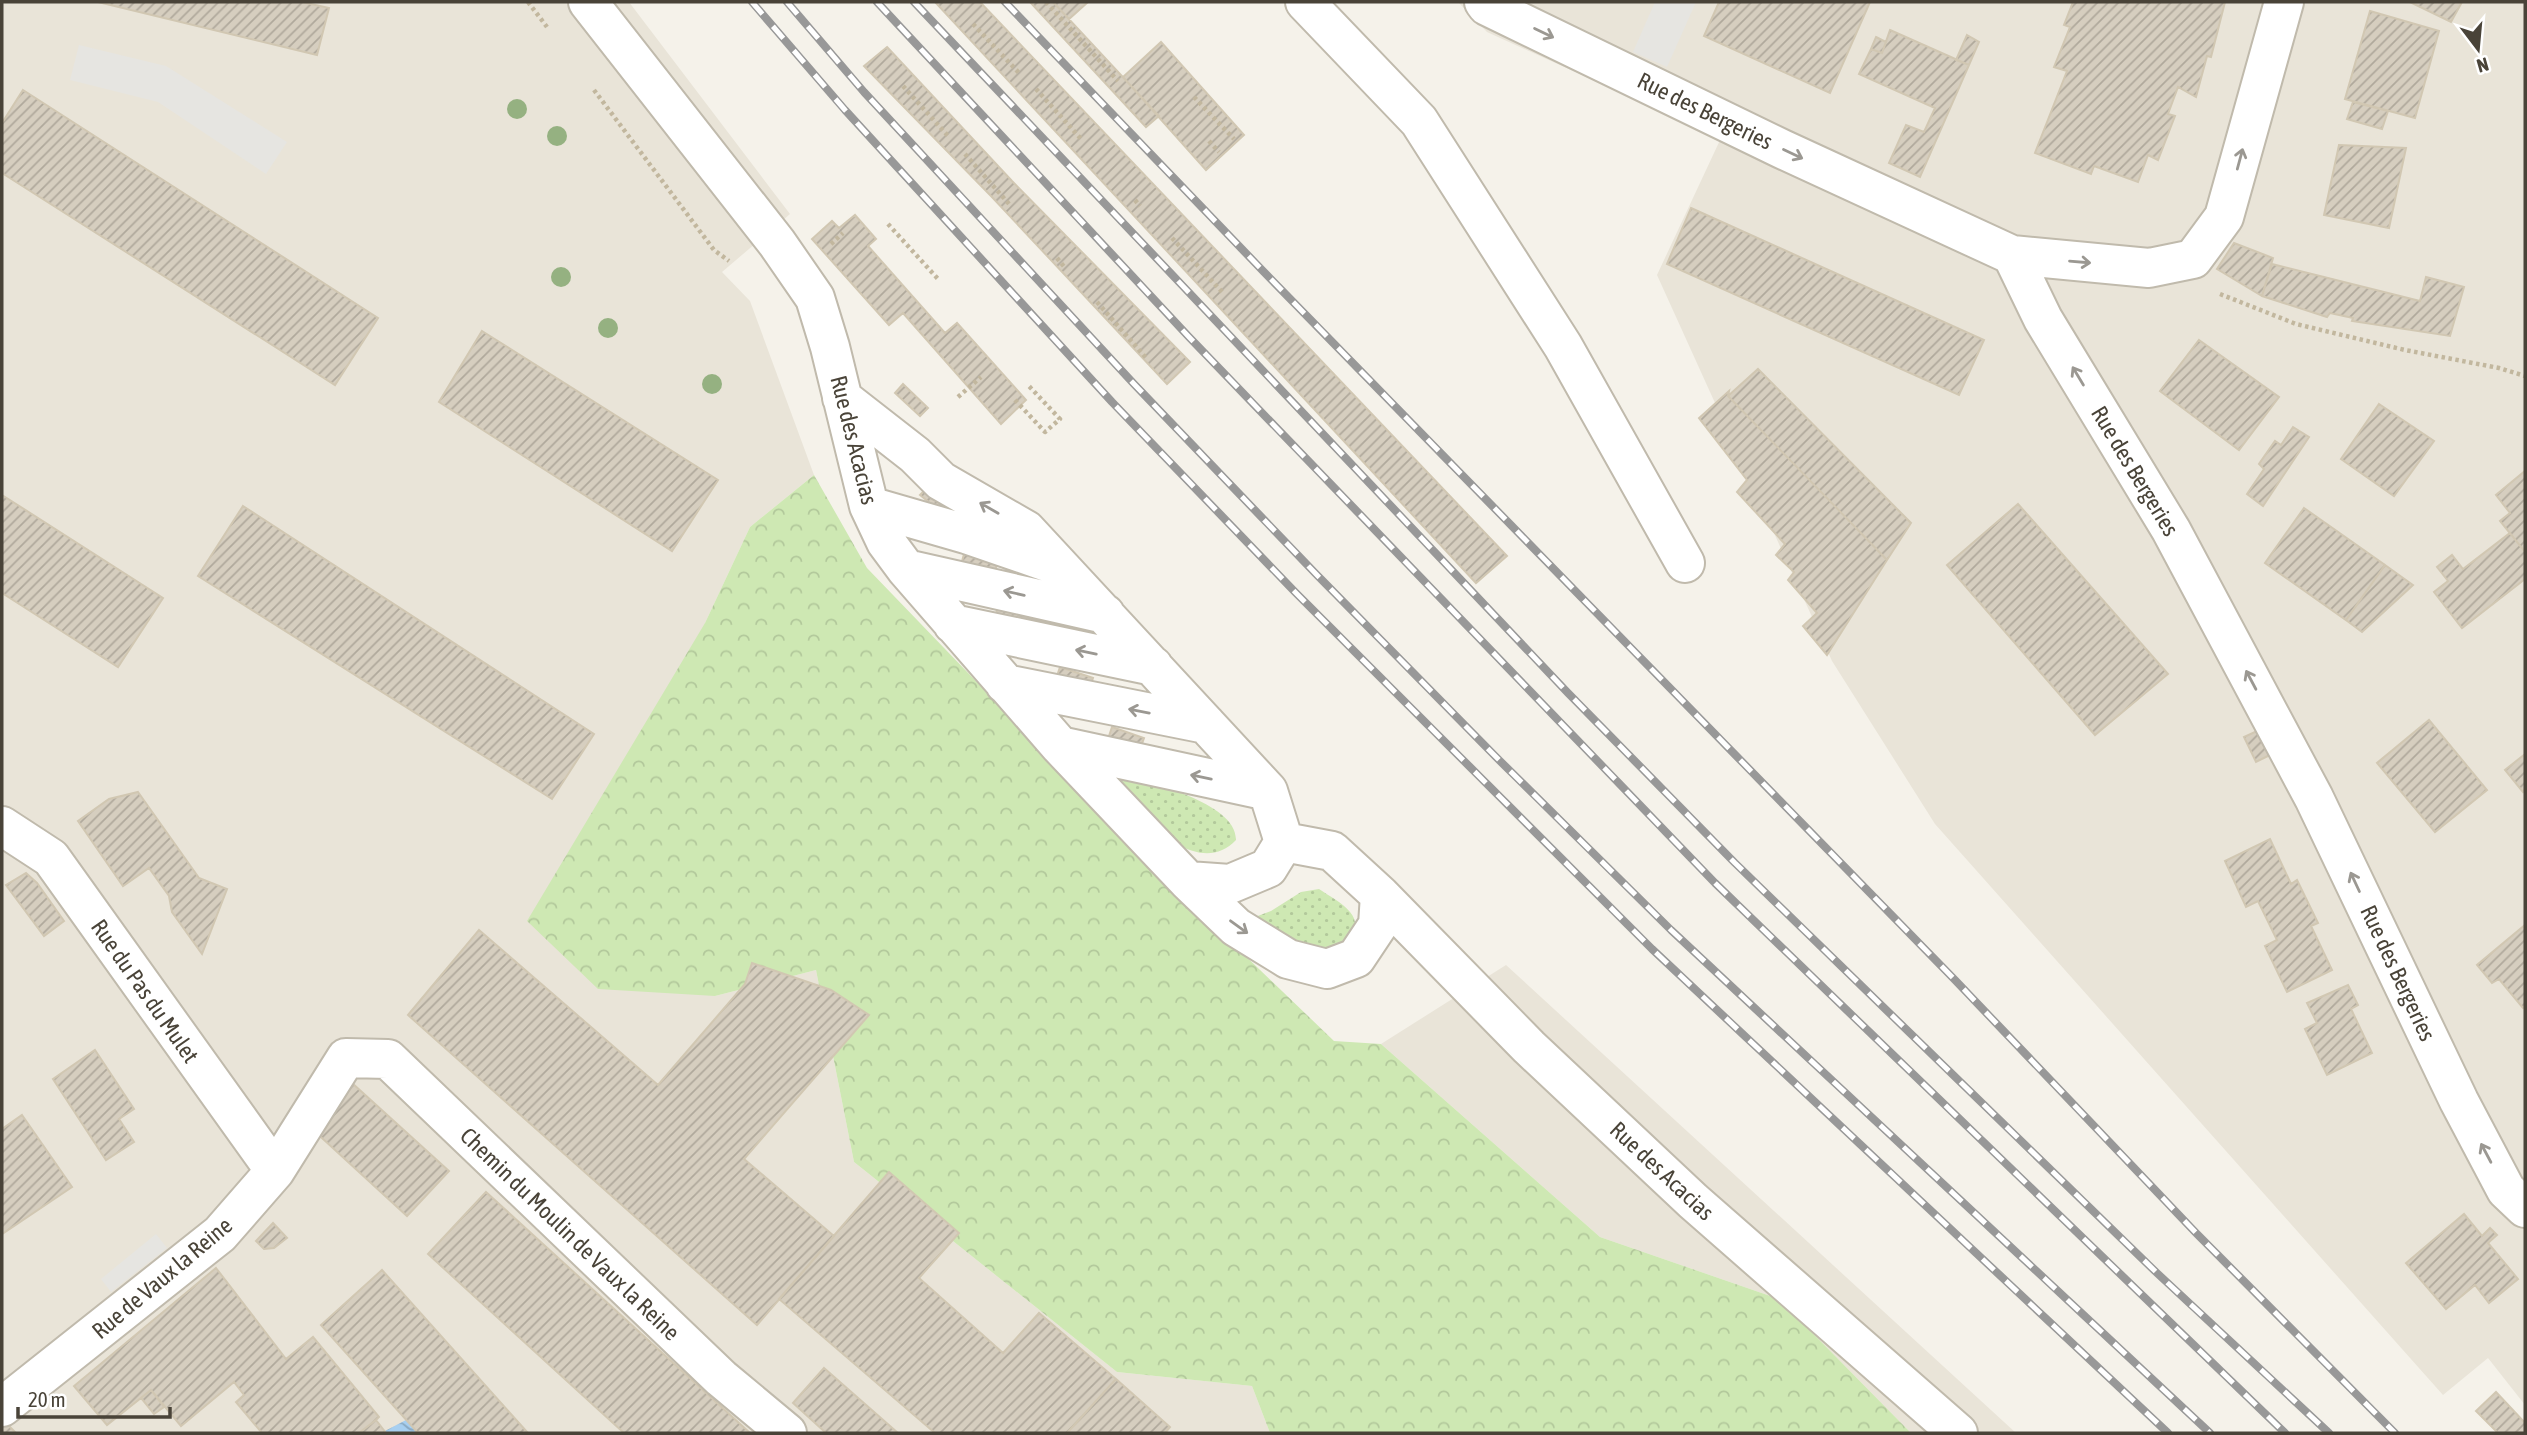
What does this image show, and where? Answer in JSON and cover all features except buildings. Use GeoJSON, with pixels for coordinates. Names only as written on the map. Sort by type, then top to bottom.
{"type":"FeatureCollection","features":[{"type":"Feature","properties":{"kind":"street","name":"Rue des Acacias"},"geometry":{"type":"LineString","coordinates":[[588,2],[777,243],[816,298],[869,506],[886,542],[1005,684],[1188,881],[1236,926],[1288,959],[1327,969],[1356,958],[1378,925],[1380,895]]}},
{"type":"Feature","properties":{"kind":"street"},"geometry":{"type":"LineString","coordinates":[[1305,2],[1419,121],[1563,346],[1685,563]]}},
{"type":"Feature","properties":{"kind":"street","name":"Rue des Bergeries"},"geometry":{"type":"LineString","coordinates":[[1484,2],[1487,6],[1770,143],[2012,255],[2043,319],[2177,542],[2314,798],[2459,1101],[2506,1190],[2525,1208]]}},
{"type":"Feature","properties":{"kind":"street"},"geometry":{"type":"LineString","coordinates":[[2012,255],[2149,268],[2193,259],[2224,217],[2284,2]]}},
{"type":"Feature","properties":{"kind":"street"},"geometry":{"type":"LineString","coordinates":[[842,398],[915,456],[941,481],[1026,530],[1268,791],[1284,842],[1268,868],[1230,884],[1188,881]]}},
{"type":"Feature","properties":{"kind":"street"},"geometry":{"type":"LineString","coordinates":[[869,506],[966,534],[1060,567]]}},
{"type":"Feature","properties":{"kind":"street"},"geometry":{"type":"LineString","coordinates":[[906,569],[1105,614]]}},
{"type":"Feature","properties":{"kind":"street"},"geometry":{"type":"LineString","coordinates":[[953,624],[1153,666]]}},
{"type":"Feature","properties":{"kind":"street"},"geometry":{"type":"LineString","coordinates":[[1005,684],[1206,724]]}},
{"type":"Feature","properties":{"kind":"street"},"geometry":{"type":"LineString","coordinates":[[1060,746],[1268,791]]}},
{"type":"Feature","properties":{"kind":"street","name":"Rue du Pas du Mulet"},"geometry":{"type":"LineString","coordinates":[[2,826],[51,859],[275,1171]]}},
{"type":"Feature","properties":{"kind":"street","name":"Rue des Acacias"},"geometry":{"type":"LineString","coordinates":[[1284,842],[1332,851],[1380,895],[1529,1047],[1693,1201],[1958,1433]]}},
{"type":"Feature","properties":{"kind":"street","name":"Rue de Vaux la Reine"},"geometry":{"type":"LineString","coordinates":[[2,1407],[220,1234],[275,1171],[346,1058]]}},
{"type":"Feature","properties":{"kind":"street","name":"Chemin du Moulin de Vaux la Reine"},"geometry":{"type":"LineString","coordinates":[[346,1058],[388,1059],[721,1378],[787,1433]]}},
{"type":"Feature","properties":{"kind":"path"},"geometry":{"type":"LineString","coordinates":[[1046,2],[1118,81]]}},
{"type":"Feature","properties":{"kind":"path"},"geometry":{"type":"LineString","coordinates":[[973,24],[1020,74]]}},
{"type":"Feature","properties":{"kind":"path"},"geometry":{"type":"LineString","coordinates":[[903,86],[949,137]]}},
{"type":"Feature","properties":{"kind":"path"},"geometry":{"type":"LineString","coordinates":[[1036,89],[1082,140]]}},
{"type":"Feature","properties":{"kind":"path"},"geometry":{"type":"LineString","coordinates":[[1194,97],[1234,139]]}},
{"type":"Feature","properties":{"kind":"path"},"geometry":{"type":"LineString","coordinates":[[1209,141],[1219,152]]}},
{"type":"Feature","properties":{"kind":"path"},"geometry":{"type":"LineString","coordinates":[[965,155],[1010,205]]}},
{"type":"Feature","properties":{"kind":"path"},"geometry":{"type":"LineString","coordinates":[[1135,200],[1140,206]]}},
{"type":"Feature","properties":{"kind":"path"},"geometry":{"type":"LineString","coordinates":[[888,224],[938,279]]}},
{"type":"Feature","properties":{"kind":"path"},"geometry":{"type":"LineString","coordinates":[[1172,238],[1224,294]]}},
{"type":"Feature","properties":{"kind":"path"},"geometry":{"type":"LineString","coordinates":[[1057,258],[1066,269]]}},
{"type":"Feature","properties":{"kind":"path"},"geometry":{"type":"LineString","coordinates":[[2193,259],[2221,296],[2296,324],[2525,376]]}},
{"type":"Feature","properties":{"kind":"path"},"geometry":{"type":"LineString","coordinates":[[1097,302],[1147,359]]}},
{"type":"Feature","properties":{"kind":"path"},"geometry":{"type":"LineString","coordinates":[[958,397],[981,377]]}},
{"type":"Feature","properties":{"kind":"path"},"geometry":{"type":"LineString","coordinates":[[1015,400],[1045,432],[1060,419],[1027,384]]}},
{"type":"Feature","properties":{"kind":"shaded area"},"geometry":{"type":"Polygon","coordinates":[[[2,2],[629,2],[790,214],[722,272],[750,301],[814,475],[750,527],[705,623],[715,996],[816,970],[854,1162],[1117,1372],[1252,1386],[1270,1433],[2,1433],[2,2]]]}},
{"type":"Feature","properties":{"kind":"shaded area"},"geometry":{"type":"Polygon","coordinates":[[[1458,2],[2525,2],[2525,1405],[2488,1358],[2443,1395],[1935,824],[1832,661],[1657,275],[1721,138],[1487,32],[1458,2]]]}},
{"type":"Feature","properties":{"kind":"shaded area"},"geometry":{"type":"Polygon","coordinates":[[[1655,2],[1696,2],[1667,67],[1633,52],[1655,2]]]}},
{"type":"Feature","properties":{"kind":"shaded area"},"geometry":{"type":"Polygon","coordinates":[[[79,45],[166,66],[287,142],[266,174],[158,102],[70,80],[79,45]]]}},
{"type":"Feature","properties":{"kind":"shaded area"},"geometry":{"type":"Polygon","coordinates":[[[1506,965],[2016,1433],[1911,1433],[1779,1299],[1600,1237],[1381,1044],[1506,965]]]}},
{"type":"Feature","properties":{"kind":"shaded area"},"geometry":{"type":"Polygon","coordinates":[[[156,1234],[167,1248],[111,1292],[101,1279],[156,1234]]]}},
{"type":"Feature","properties":{"kind":"green space"},"geometry":{"type":"Polygon","coordinates":[[[814,475],[867,568],[1182,895],[1334,1041],[1381,1044],[1600,1237],[1779,1299],[1911,1433],[1270,1433],[1252,1386],[1117,1372],[854,1162],[816,970],[715,996],[598,989],[527,921],[705,623],[750,527],[814,475]]]}},
{"type":"Feature","properties":{"kind":"green space"},"geometry":{"type":"Polygon","coordinates":[[[1117,774],[1168,788],[1207,805],[1222,815],[1232,827],[1236,840],[1223,850],[1208,853],[1193,851],[1177,844],[1117,778],[1117,774]]]}},
{"type":"Feature","properties":{"kind":"green space"},"geometry":{"type":"Polygon","coordinates":[[[1319,889],[1343,905],[1354,919],[1353,932],[1344,943],[1330,948],[1313,948],[1287,937],[1255,917],[1271,911],[1301,892],[1319,889]]]}},
{"type":"Feature","properties":{"kind":"water"},"geometry":{"type":"Polygon","coordinates":[[[406,1420],[418,1433],[386,1433],[385,1431],[406,1420]]]}},
{"type":"Feature","properties":{"kind":"railway"},"geometry":{"type":"LineString","coordinates":[[752,2],[845,110],[1112,402],[1295,592],[1652,949],[2168,1433]]}},
{"type":"Feature","properties":{"kind":"railway"},"geometry":{"type":"LineString","coordinates":[[787,2],[864,92],[1134,384],[1500,761],[1671,930],[2210,1433]]}},
{"type":"Feature","properties":{"kind":"railway"},"geometry":{"type":"LineString","coordinates":[[877,2],[1189,337],[1715,883],[2285,1433]]}},
{"type":"Feature","properties":{"kind":"railway"},"geometry":{"type":"LineString","coordinates":[[914,2],[1568,693],[1735,863],[2158,1274],[2329,1433]]}},
{"type":"Feature","properties":{"kind":"railway"},"geometry":{"type":"LineString","coordinates":[[1005,2],[1263,271],[1955,980],[2197,1234],[2395,1433]]}}]}
